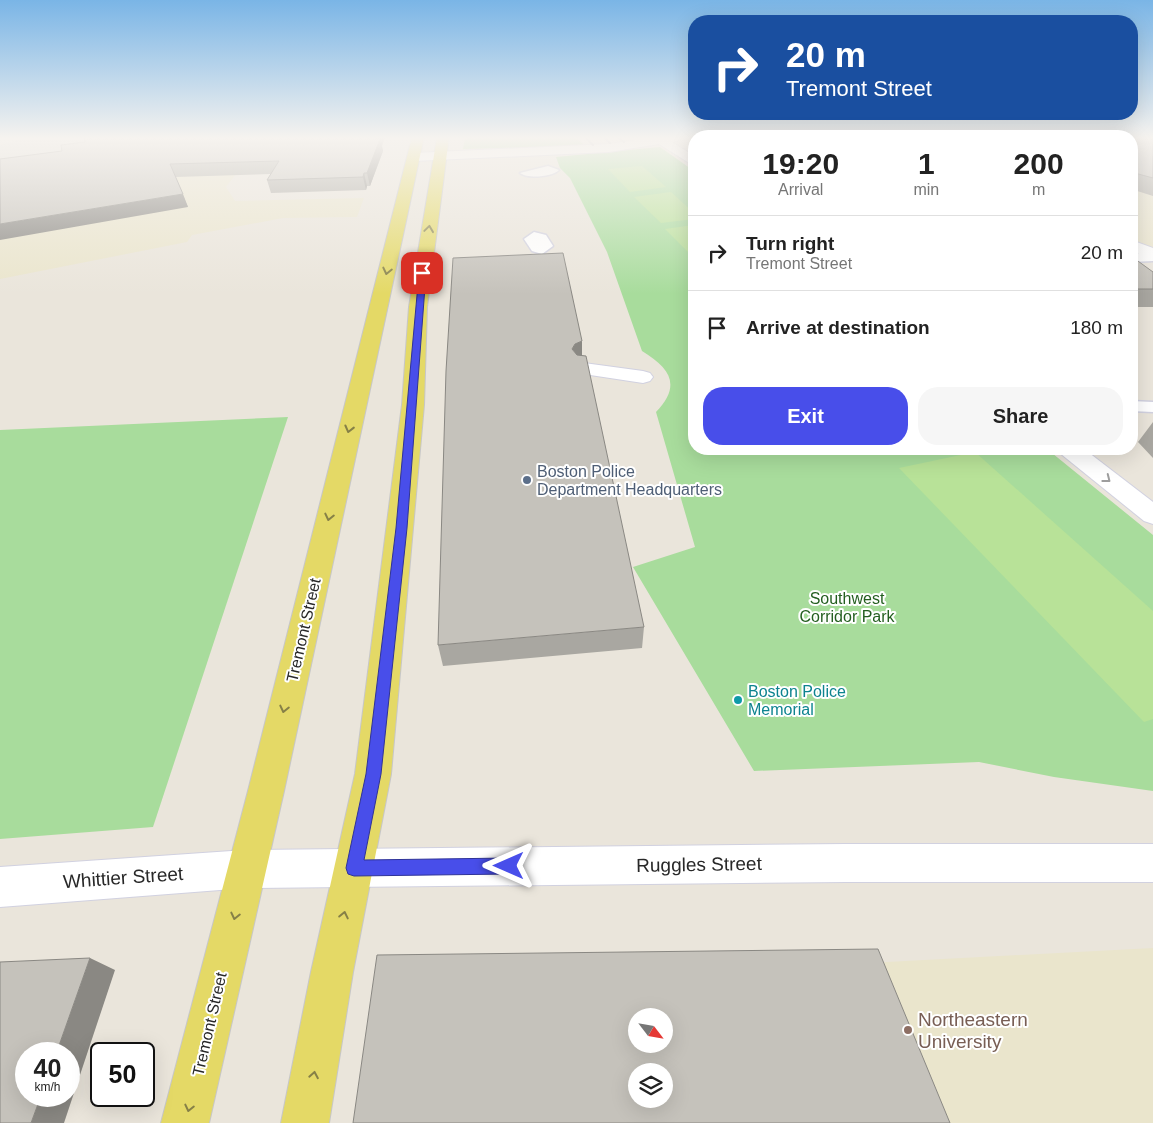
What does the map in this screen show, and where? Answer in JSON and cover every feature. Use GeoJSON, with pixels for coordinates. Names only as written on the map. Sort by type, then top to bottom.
{"type":"FeatureCollection","features":[{"type":"Feature","properties":{"kind":"main road","name":"Tremont Street"},"geometry":{"type":"LineString","coordinates":[[185,1123],[246,869],[418,189]]}},
{"type":"Feature","properties":{"kind":"main road"},"geometry":{"type":"LineString","coordinates":[[305,1123],[332,972],[373,774],[413,405],[426,189]]}},
{"type":"Feature","properties":{"kind":"street"},"geometry":{"type":"LineString","coordinates":[[1138,248],[1153,256]]}},
{"type":"Feature","properties":{"kind":"street"},"geometry":{"type":"LineString","coordinates":[[584,369],[643,377]]}},
{"type":"Feature","properties":{"kind":"street"},"geometry":{"type":"LineString","coordinates":[[1077,455],[1153,514]]}},
{"type":"Feature","properties":{"kind":"street","name":"Ruggles Street"},"geometry":{"type":"LineString","coordinates":[[246,869],[826,863],[1153,863]]}},
{"type":"Feature","properties":{"kind":"street","name":"Whittier Street"},"geometry":{"type":"LineString","coordinates":[[0,887],[246,869]]}},
{"type":"Feature","properties":{"kind":"lane"},"geometry":{"type":"LineString","coordinates":[[1138,257],[1153,256]]}},
{"type":"Feature","properties":{"kind":"lane"},"geometry":{"type":"LineString","coordinates":[[1138,406],[1153,407]]}},
{"type":"Feature","properties":{"kind":"shaded area"},"geometry":{"type":"Polygon","coordinates":[[[0,189],[228,189],[235,201],[364,198],[357,217],[283,218],[192,235],[187,242],[0,279],[0,189]]]}},
{"type":"Feature","properties":{"kind":"shaded area"},"geometry":{"type":"Polygon","coordinates":[[[1138,189],[1153,189],[1153,254],[1138,248],[1138,189]]]}},
{"type":"Feature","properties":{"kind":"shaded area","name":"Northeastern University"},"geometry":{"type":"Polygon","coordinates":[[[1153,948],[1153,1123],[368,1123],[387,975],[868,963],[1153,948]]]}},
{"type":"Feature","properties":{"kind":"green space","name":"Southwest Corridor Park"},"geometry":{"type":"Polygon","coordinates":[[[576,189],[688,189],[688,455],[1054,455],[1153,535],[1153,791],[1054,777],[979,762],[754,771],[633,567],[695,547],[656,412],[669,393],[669,378],[660,364],[642,351],[607,252],[576,189]]]}},
{"type":"Feature","properties":{"kind":"green space"},"geometry":{"type":"Polygon","coordinates":[[[628,189],[649,189],[630,192],[628,189]]]}},
{"type":"Feature","properties":{"kind":"green space"},"geometry":{"type":"Polygon","coordinates":[[[671,192],[688,208],[688,220],[661,223],[634,197],[671,192]]]}},
{"type":"Feature","properties":{"kind":"green space"},"geometry":{"type":"Polygon","coordinates":[[[688,226],[688,252],[665,229],[688,226]]]}},
{"type":"Feature","properties":{"kind":"green space"},"geometry":{"type":"Polygon","coordinates":[[[288,417],[153,827],[0,839],[0,430],[288,417]]]}},
{"type":"Feature","properties":{"kind":"green space"},"geometry":{"type":"Polygon","coordinates":[[[961,455],[978,455],[1153,611],[1153,719],[1144,722],[899,468],[961,455]]]}},
{"type":"Feature","properties":{"kind":"building"},"geometry":{"type":"Polygon","coordinates":[[[0,189],[181,189],[183,194],[0,224],[0,189]]]}},
{"type":"Feature","properties":{"kind":"building","name":"Boston Police Department Headquarters"},"geometry":{"type":"Polygon","coordinates":[[[563,253],[582,341],[575,344],[572,349],[577,355],[586,356],[644,627],[438,645],[446,371],[453,258],[563,253]]]}},
{"type":"Feature","properties":{"kind":"building"},"geometry":{"type":"Polygon","coordinates":[[[1138,261],[1153,272],[1153,289],[1138,289],[1138,261]]]}},
{"type":"Feature","properties":{"kind":"building","name":"Northeastern University"},"geometry":{"type":"Polygon","coordinates":[[[878,949],[950,1123],[353,1123],[377,955],[878,949]]]}},
{"type":"Feature","properties":{"kind":"building"},"geometry":{"type":"Polygon","coordinates":[[[90,958],[60,1042],[15,1042],[15,1107],[37,1107],[31,1123],[0,1123],[0,962],[90,958]]]}},
{"type":"Feature","properties":{"kind":"place","name":"Boston Police Department Headquarters"},"geometry":{"type":"Point","coordinates":[527,480]}},
{"type":"Feature","properties":{"kind":"place","name":"Boston Police Memorial"},"geometry":{"type":"Point","coordinates":[738,700]}},
{"type":"Feature","properties":{"kind":"place","name":"Northeastern University"},"geometry":{"type":"Point","coordinates":[908,1030]}},
{"type":"Feature","properties":{"kind":"route"},"geometry":{"type":"LineString","coordinates":[[422,273],[416,325],[413,405],[401,528],[373,774],[354,868],[509,866]]}}]}
